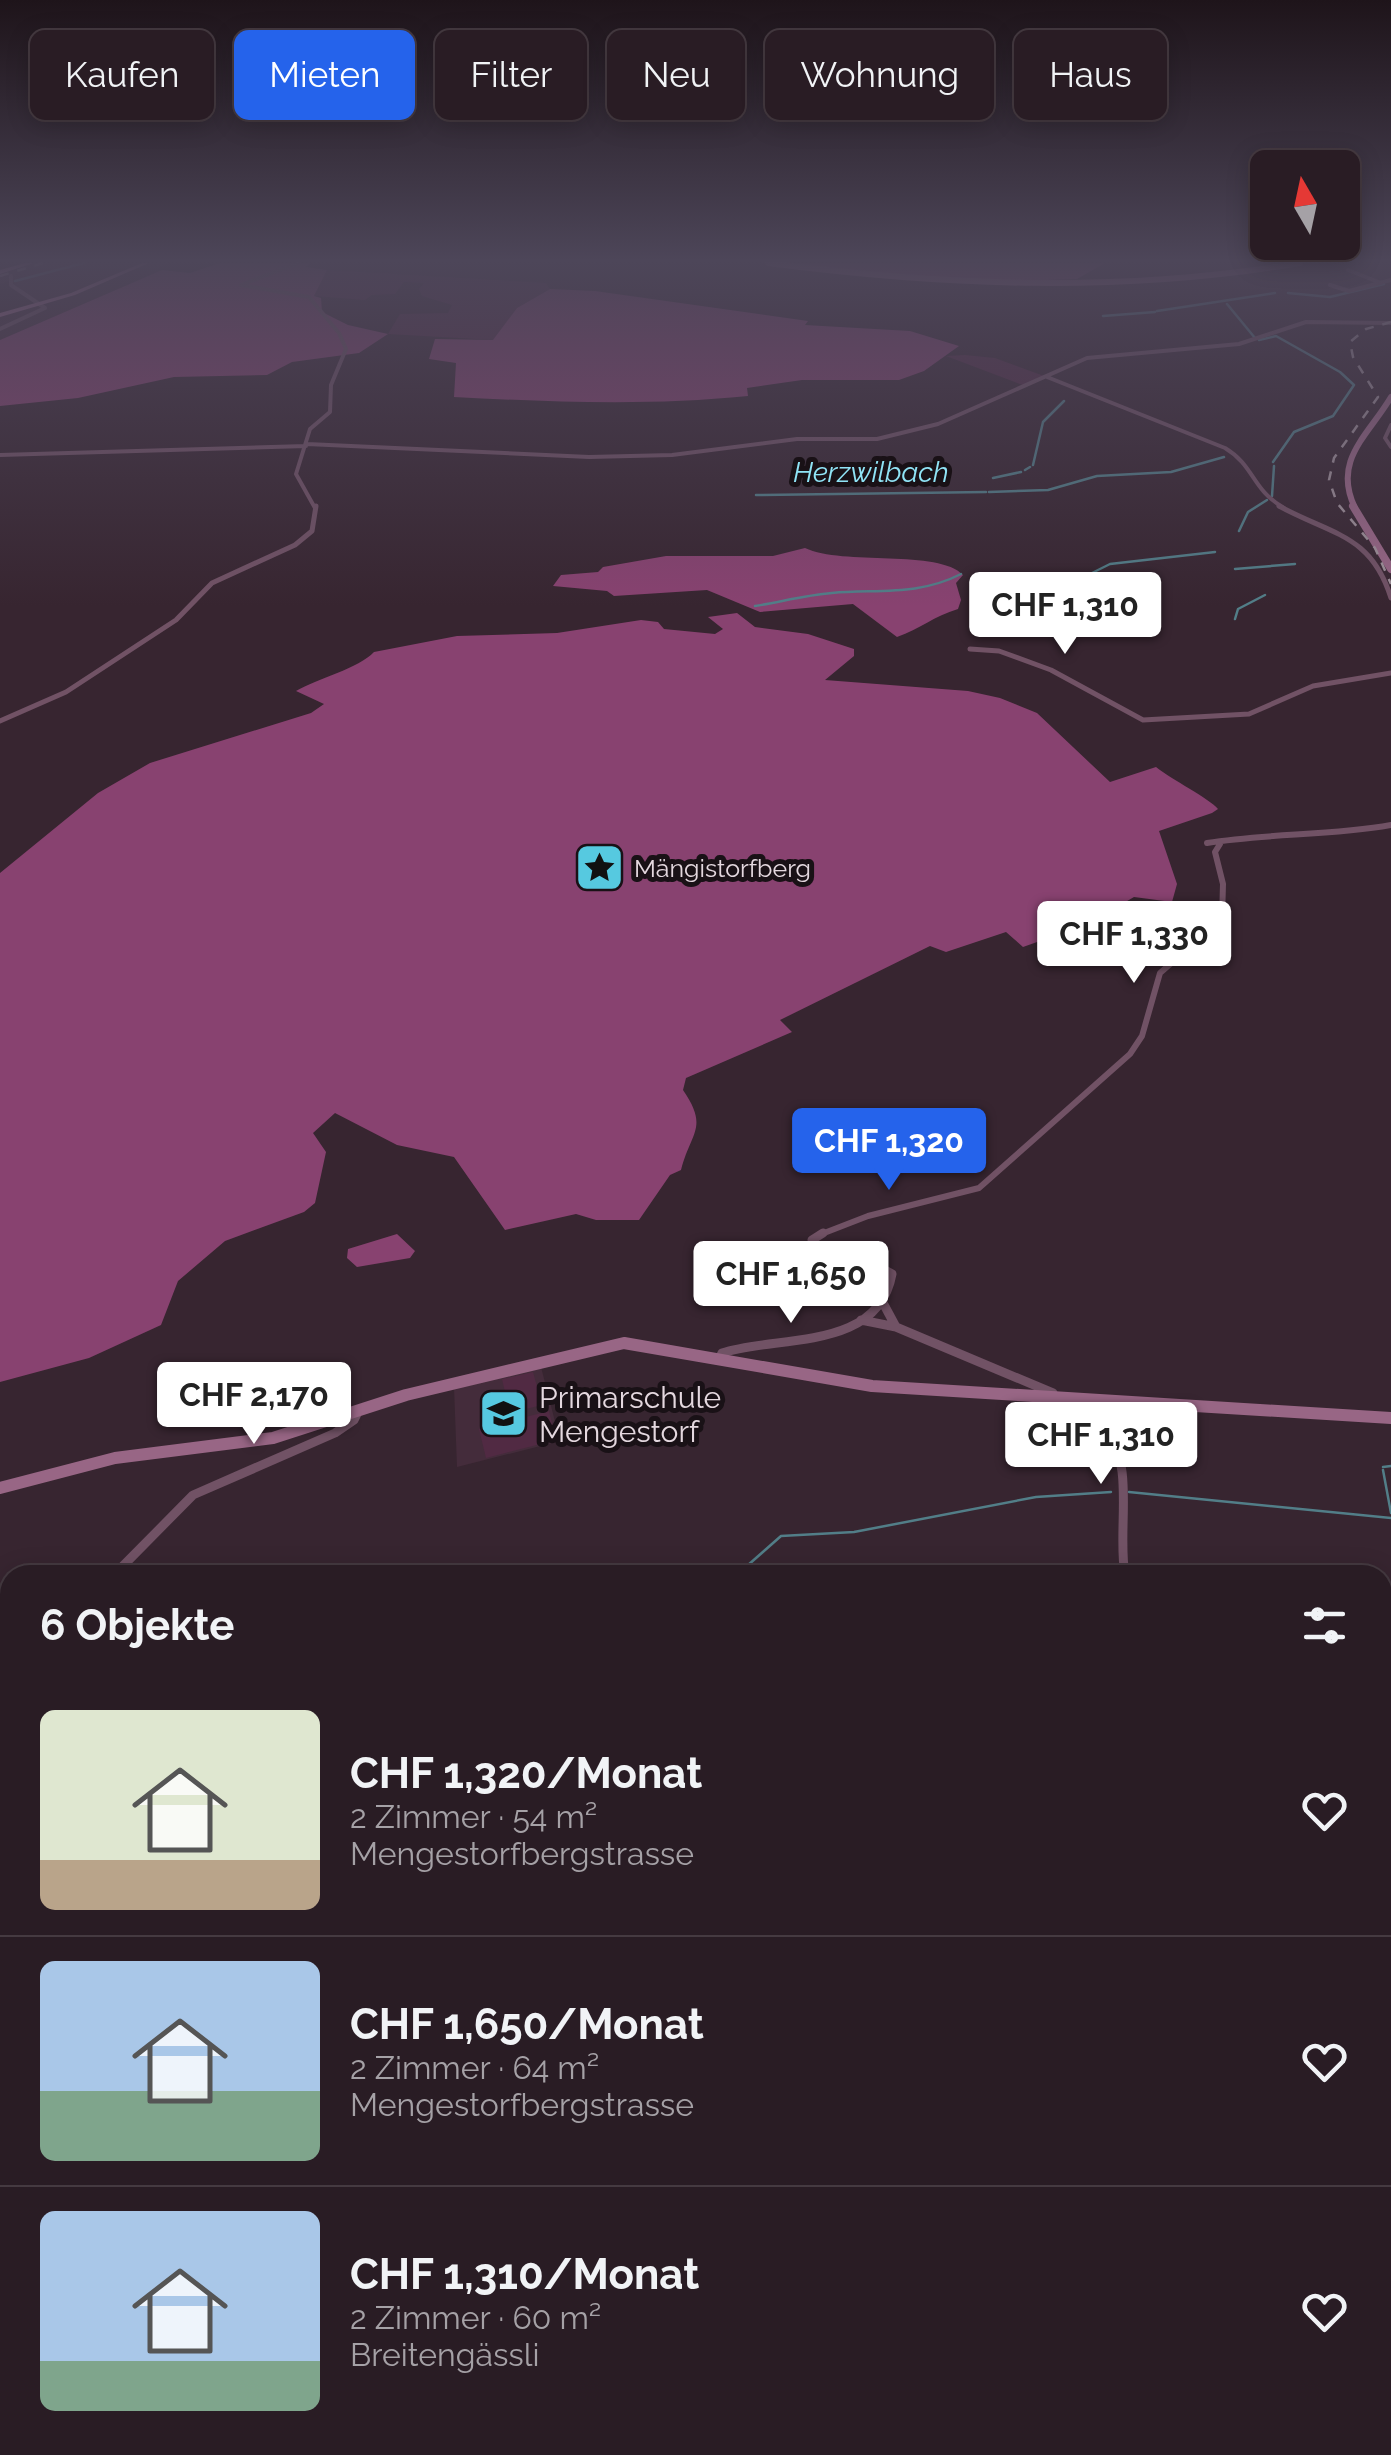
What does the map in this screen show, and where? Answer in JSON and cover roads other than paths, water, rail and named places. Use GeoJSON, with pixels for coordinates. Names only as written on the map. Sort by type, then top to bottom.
{"type":"FeatureCollection","features":[{"type":"Feature","properties":{"kind":"street"},"geometry":{"type":"LineString","coordinates":[[0,721],[66,692],[176,620],[216,580],[306,538],[317,514],[312,495],[296,478],[310,429],[330,412],[334,378]]}},
{"type":"Feature","properties":{"kind":"street"},"geometry":{"type":"LineString","coordinates":[[0,454],[307,445],[589,457],[658,456],[797,439],[878,439],[938,424],[1047,378]]}},
{"type":"Feature","properties":{"kind":"street"},"geometry":{"type":"LineString","coordinates":[[1049,378],[1080,394],[1124,405],[1224,448],[1250,464],[1260,493],[1348,542],[1364,546],[1380,566],[1391,598]]}},
{"type":"Feature","properties":{"kind":"street"},"geometry":{"type":"LineString","coordinates":[[1391,397],[1388,407],[1353,450],[1346,476],[1352,506],[1391,569]]}},
{"type":"Feature","properties":{"kind":"street"},"geometry":{"type":"LineString","coordinates":[[1391,425],[1385,438],[1391,447]]}},
{"type":"Feature","properties":{"kind":"street"},"geometry":{"type":"LineString","coordinates":[[970,649],[998,651],[1051,670],[1147,720],[1249,714],[1312,686],[1391,673]]}},
{"type":"Feature","properties":{"kind":"street"},"geometry":{"type":"LineString","coordinates":[[718,1359],[722,1352],[742,1348],[798,1344],[860,1320],[882,1301],[893,1280],[887,1268],[866,1259],[820,1252],[812,1240],[860,1220],[990,1184],[1081,1096],[1126,1061],[1142,1036],[1160,973],[1219,923],[1227,886],[1214,852],[1220,844],[1251,836],[1328,835],[1391,826]]}},
{"type":"Feature","properties":{"kind":"street"},"geometry":{"type":"LineString","coordinates":[[882,1301],[896,1328]]}},
{"type":"Feature","properties":{"kind":"street"},"geometry":{"type":"LineString","coordinates":[[860,1320],[896,1328],[1066,1398],[1107,1430],[1116,1449],[1123,1565]]}},
{"type":"Feature","properties":{"kind":"street"},"geometry":{"type":"LineString","coordinates":[[0,1488],[114,1458],[274,1438],[358,1410],[611,1344],[641,1344],[862,1385],[1391,1418]]}},
{"type":"Feature","properties":{"kind":"street"},"geometry":{"type":"LineString","coordinates":[[124,1565],[193,1494],[335,1433],[350,1424],[358,1410]]}},
{"type":"Feature","properties":{"kind":"waterway"},"geometry":{"type":"LineString","coordinates":[[1273,462],[1294,432],[1333,416],[1354,385],[1346,378]]}},
{"type":"Feature","properties":{"kind":"waterway"},"geometry":{"type":"LineString","coordinates":[[1033,465],[1043,422],[1064,401]]}},
{"type":"Feature","properties":{"kind":"waterway","name":"Herzwilbach"},"geometry":{"type":"LineString","coordinates":[[989,492],[1048,490],[1097,476],[1171,472],[1224,457]]}},
{"type":"Feature","properties":{"kind":"waterway"},"geometry":{"type":"LineString","coordinates":[[1272,496],[1274,466]]}},
{"type":"Feature","properties":{"kind":"waterway"},"geometry":{"type":"LineString","coordinates":[[1025,470],[1030,467]]}},
{"type":"Feature","properties":{"kind":"waterway"},"geometry":{"type":"LineString","coordinates":[[993,478],[1021,472]]}},
{"type":"Feature","properties":{"kind":"waterway","name":"Herzwilbach"},"geometry":{"type":"LineString","coordinates":[[756,495],[986,492]]}},
{"type":"Feature","properties":{"kind":"waterway"},"geometry":{"type":"LineString","coordinates":[[1239,531],[1248,512],[1267,500]]}},
{"type":"Feature","properties":{"kind":"waterway"},"geometry":{"type":"LineString","coordinates":[[1082,578],[1110,564],[1215,552]]}},
{"type":"Feature","properties":{"kind":"waterway"},"geometry":{"type":"LineString","coordinates":[[1235,569],[1295,564]]}},
{"type":"Feature","properties":{"kind":"waterway"},"geometry":{"type":"LineString","coordinates":[[755,606],[822,594],[913,589],[961,574]]}},
{"type":"Feature","properties":{"kind":"waterway"},"geometry":{"type":"LineString","coordinates":[[1235,619],[1238,609],[1265,595]]}},
{"type":"Feature","properties":{"kind":"waterway"},"geometry":{"type":"LineString","coordinates":[[1383,1467],[1391,1466]]}},
{"type":"Feature","properties":{"kind":"waterway"},"geometry":{"type":"LineString","coordinates":[[1383,1470],[1391,1513]]}},
{"type":"Feature","properties":{"kind":"waterway"},"geometry":{"type":"LineString","coordinates":[[748,1565],[781,1536],[854,1532],[1036,1497],[1111,1492]]}},
{"type":"Feature","properties":{"kind":"waterway"},"geometry":{"type":"LineString","coordinates":[[1129,1492],[1391,1518]]}},
{"type":"Feature","properties":{"kind":"railway"},"geometry":{"type":"LineString","coordinates":[[1366,378],[1378,397],[1334,458],[1329,480],[1337,503],[1375,548],[1391,584]]}},
{"type":"Feature","properties":{"kind":"place","name":"Mängistorfberg"},"geometry":{"type":"Point","coordinates":[599,868]}},
{"type":"Feature","properties":{"kind":"place","name":"Primarschule Mengestorf"},"geometry":{"type":"Point","coordinates":[504,1414]}}]}
